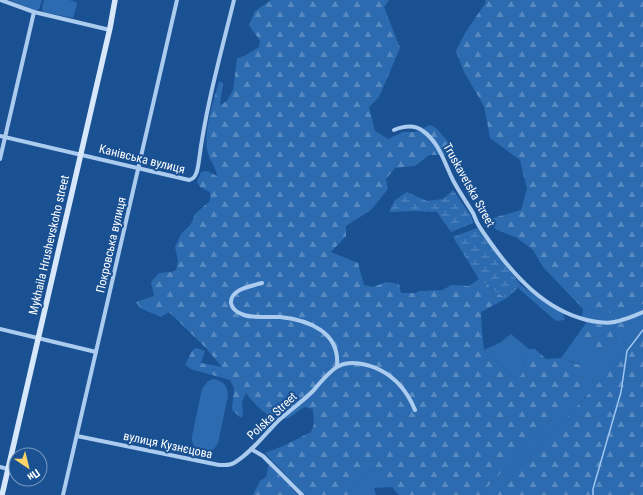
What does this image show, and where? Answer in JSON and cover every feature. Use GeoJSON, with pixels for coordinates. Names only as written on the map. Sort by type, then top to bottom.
{"type":"FeatureCollection","features":[{"type":"Feature","properties":{"kind":"street"},"geometry":{"type":"LineString","coordinates":[[1,0],[34,12],[110,30]]}},
{"type":"Feature","properties":{"kind":"street","name":"Mykhaila Hrushevskoho street"},"geometry":{"type":"LineString","coordinates":[[13,447],[110,30],[115,0]]}},
{"type":"Feature","properties":{"kind":"street","name":"Покровська вулиця"},"geometry":{"type":"LineString","coordinates":[[63,495],[177,0]]}},
{"type":"Feature","properties":{"kind":"street","name":"Канівська вулиця"},"geometry":{"type":"LineString","coordinates":[[0,136],[192,180],[198,163],[205,118],[234,0]]}},
{"type":"Feature","properties":{"kind":"street"},"geometry":{"type":"LineString","coordinates":[[0,159],[34,12]]}},
{"type":"Feature","properties":{"kind":"street","name":"Truskavetska Street"},"geometry":{"type":"LineString","coordinates":[[394,130],[412,126],[417,127],[429,136],[437,146],[454,182],[478,224],[508,266],[537,294],[564,312],[575,317],[591,321],[614,322],[643,312]]}},
{"type":"Feature","properties":{"kind":"street"},"geometry":{"type":"LineString","coordinates":[[262,283],[235,293],[231,304],[235,310],[245,315],[294,319],[327,333],[337,353],[338,366],[346,363],[357,364],[371,366],[381,371],[405,391],[411,398],[415,410]]}},
{"type":"Feature","properties":{"kind":"street"},"geometry":{"type":"LineString","coordinates":[[0,329],[96,352]]}},
{"type":"Feature","properties":{"kind":"street","name":"Polska Street"},"geometry":{"type":"LineString","coordinates":[[302,495],[263,456],[251,449],[338,366]]}},
{"type":"Feature","properties":{"kind":"street","name":"вулиця Кузнєцова"},"geometry":{"type":"LineString","coordinates":[[77,436],[228,466],[251,449]]}},
{"type":"Feature","properties":{"kind":"street"},"geometry":{"type":"LineString","coordinates":[[0,467],[8,469]]}},
{"type":"Feature","properties":{"kind":"street","name":"Mykhaila Hrushevskoho street"},"geometry":{"type":"LineString","coordinates":[[2,495],[8,469]]}},
{"type":"Feature","properties":{"kind":"green space"},"geometry":{"type":"Polygon","coordinates":[[[10,0],[42,0],[39,9],[36,11],[10,0]]]}},
{"type":"Feature","properties":{"kind":"green space"},"geometry":{"type":"Polygon","coordinates":[[[44,0],[69,0],[76,2],[77,5],[73,18],[43,12],[42,9],[44,0]]]}},
{"type":"Feature","properties":{"kind":"green space"},"geometry":{"type":"Polygon","coordinates":[[[271,0],[389,0],[384,7],[400,48],[379,97],[369,107],[375,131],[388,139],[403,132],[415,132],[430,125],[436,128],[450,144],[451,155],[429,155],[415,166],[395,168],[386,179],[388,189],[371,210],[346,226],[346,236],[331,252],[358,263],[364,285],[373,287],[386,282],[399,284],[401,293],[415,293],[420,291],[443,290],[451,285],[469,286],[479,279],[507,298],[481,312],[484,350],[516,379],[522,375],[525,358],[529,349],[535,349],[546,359],[561,358],[585,367],[583,382],[551,419],[480,495],[399,495],[378,471],[370,470],[352,486],[348,495],[305,495],[265,453],[311,432],[314,424],[313,409],[304,407],[288,418],[276,418],[264,412],[246,393],[242,402],[243,415],[241,418],[232,410],[234,388],[230,380],[191,369],[185,365],[192,351],[196,348],[205,351],[201,363],[222,367],[205,347],[169,312],[161,317],[140,308],[136,302],[154,296],[151,282],[159,273],[176,270],[178,261],[175,247],[181,234],[191,224],[195,214],[210,201],[210,192],[200,187],[197,182],[201,172],[207,171],[217,176],[208,153],[206,136],[209,117],[219,81],[223,83],[220,105],[227,101],[233,90],[237,58],[246,55],[259,47],[260,41],[249,25],[255,11],[271,0]]]}},
{"type":"Feature","properties":{"kind":"green space"},"geometry":{"type":"Polygon","coordinates":[[[485,0],[643,0],[643,304],[609,313],[583,309],[543,267],[533,250],[517,238],[495,229],[493,218],[521,210],[527,189],[520,160],[490,138],[484,106],[464,72],[456,51],[465,33],[486,2],[485,0]]]}},
{"type":"Feature","properties":{"kind":"green space"},"geometry":{"type":"Polygon","coordinates":[[[453,190],[471,216],[473,223],[451,232],[437,212],[389,212],[395,200],[407,192],[427,201],[443,199],[453,190]]]}},
{"type":"Feature","properties":{"kind":"green space"},"geometry":{"type":"Polygon","coordinates":[[[477,228],[521,285],[507,298],[479,279],[453,237],[477,228]]]}},
{"type":"Feature","properties":{"kind":"green space"},"geometry":{"type":"Polygon","coordinates":[[[521,285],[544,302],[563,313],[565,320],[556,321],[518,288],[521,285]]]}},
{"type":"Feature","properties":{"kind":"green space"},"geometry":{"type":"Polygon","coordinates":[[[643,304],[643,335],[495,495],[480,495],[551,419],[579,364],[561,358],[586,323],[582,317],[583,309],[609,313],[643,304]]]}},
{"type":"Feature","properties":{"kind":"green space"},"geometry":{"type":"Polygon","coordinates":[[[636,321],[627,331],[617,348],[597,352],[581,336],[593,324],[611,325],[636,321]]]}},
{"type":"Feature","properties":{"kind":"green space"},"geometry":{"type":"Polygon","coordinates":[[[511,334],[529,349],[525,358],[522,375],[516,379],[484,350],[501,342],[511,334]]]}},
{"type":"Feature","properties":{"kind":"green space"},"geometry":{"type":"Polygon","coordinates":[[[643,335],[643,495],[495,495],[643,335]]]}},
{"type":"Feature","properties":{"kind":"green space"},"geometry":{"type":"Polygon","coordinates":[[[213,379],[222,382],[226,386],[228,396],[218,443],[215,448],[206,453],[195,447],[192,436],[202,389],[208,381],[213,379]]]}},
{"type":"Feature","properties":{"kind":"green space"},"geometry":{"type":"Polygon","coordinates":[[[269,465],[298,495],[253,495],[260,481],[266,477],[269,465]]]}},
{"type":"Feature","properties":{"kind":"green space"},"geometry":{"type":"Polygon","coordinates":[[[370,470],[378,471],[393,487],[374,488],[376,495],[348,495],[352,486],[370,470]]]}},
{"type":"Feature","properties":{"kind":"waterway"},"geometry":{"type":"LineString","coordinates":[[593,495],[593,489],[621,392],[627,351],[643,330]]}}]}
